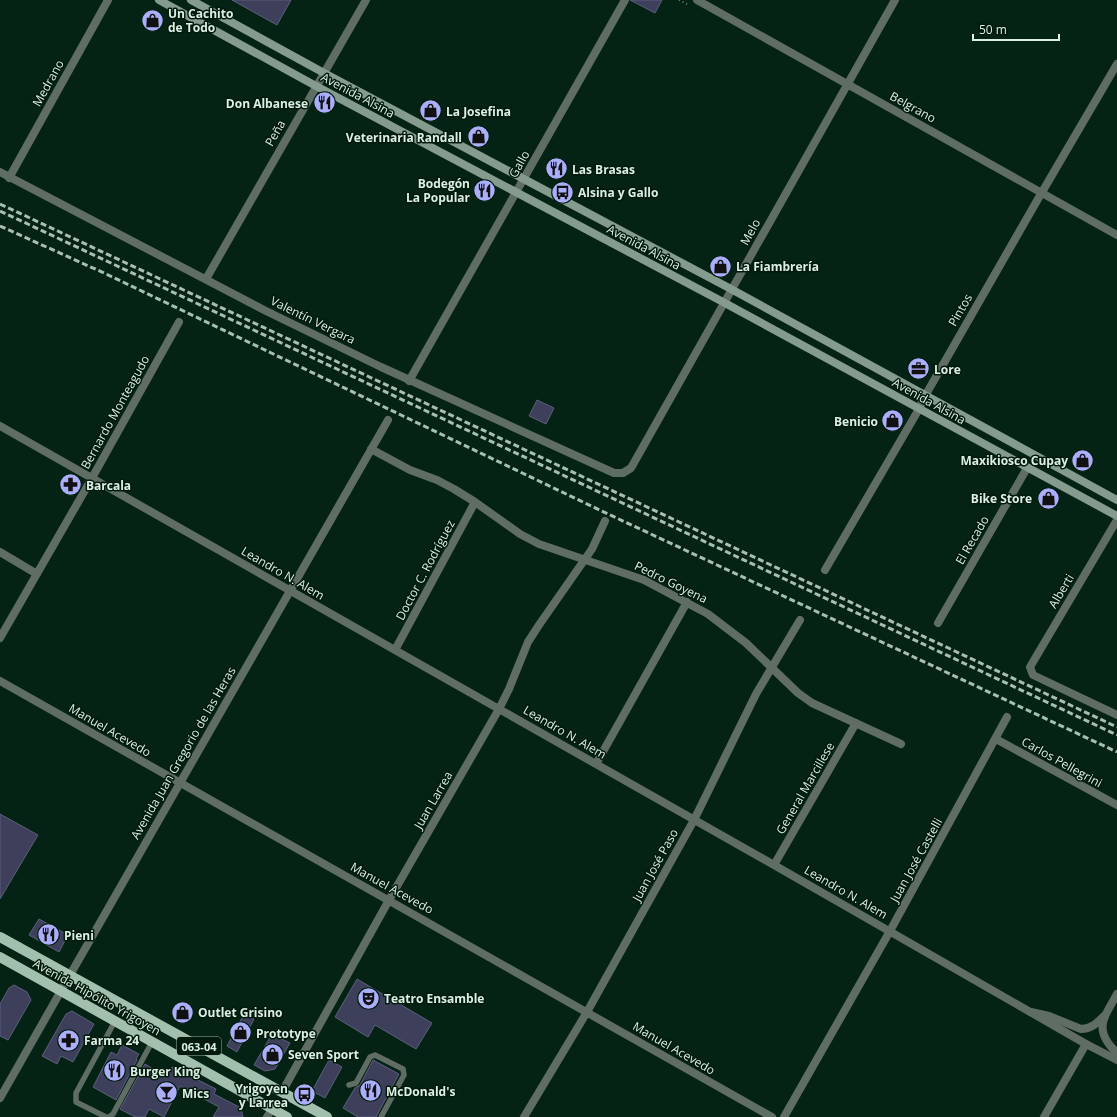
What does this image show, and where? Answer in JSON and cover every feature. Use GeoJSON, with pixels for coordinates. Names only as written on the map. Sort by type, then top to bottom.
{"type":"FeatureCollection","features":[{"type":"Feature","properties":{"kind":"main road","name":"Avenida Alsina"},"geometry":{"type":"LineString","coordinates":[[159,0],[316,86],[723,302],[919,410],[1117,516]]}},
{"type":"Feature","properties":{"kind":"main road","name":"Avenida Alsina"},"geometry":{"type":"LineString","coordinates":[[190,0],[523,180],[559,197],[731,289],[1117,500]]}},
{"type":"Feature","properties":{"kind":"main road","name":"Avenida Hipólito Yrigoyen"},"geometry":{"type":"LineString","coordinates":[[0,936],[327,1117]]}},
{"type":"Feature","properties":{"kind":"main road","name":"Avenida Hipólito Yrigoyen"},"geometry":{"type":"LineString","coordinates":[[0,957],[152,1042],[270,1113],[287,1117]]}},
{"type":"Feature","properties":{"kind":"street","name":"Medrano"},"geometry":{"type":"LineString","coordinates":[[9,178],[108,0]]}},
{"type":"Feature","properties":{"kind":"street","name":"Peña"},"geometry":{"type":"LineString","coordinates":[[206,279],[366,0]]}},
{"type":"Feature","properties":{"kind":"street","name":"Gallo"},"geometry":{"type":"LineString","coordinates":[[409,381],[625,0]]}},
{"type":"Feature","properties":{"kind":"street","name":"Belgrano"},"geometry":{"type":"LineString","coordinates":[[697,0],[1117,235]]}},
{"type":"Feature","properties":{"kind":"street","name":"Melo"},"geometry":{"type":"LineString","coordinates":[[623,473],[631,468],[894,0]]}},
{"type":"Feature","properties":{"kind":"street","name":"Pintos"},"geometry":{"type":"LineString","coordinates":[[826,570],[1117,64]]}},
{"type":"Feature","properties":{"kind":"street","name":"Valentín Vergara"},"geometry":{"type":"LineString","coordinates":[[0,172],[266,311],[409,381],[614,473],[623,473]]}},
{"type":"Feature","properties":{"kind":"street","name":"Bernardo Monteagudo"},"geometry":{"type":"LineString","coordinates":[[0,638],[179,322]]}},
{"type":"Feature","properties":{"kind":"street","name":"Avenida Juan Gregorio de las Heras"},"geometry":{"type":"LineString","coordinates":[[0,1098],[388,420]]}},
{"type":"Feature","properties":{"kind":"street","name":"Leandro N. Alem"},"geometry":{"type":"LineString","coordinates":[[0,426],[890,931],[1086,1044],[1117,1060]]}},
{"type":"Feature","properties":{"kind":"street","name":"Pedro Goyena"},"geometry":{"type":"LineString","coordinates":[[371,449],[410,470],[449,486],[475,502],[520,534],[539,544],[644,580],[687,602],[708,614],[730,630],[798,693],[812,703],[901,744]]}},
{"type":"Feature","properties":{"kind":"street","name":"El Recado"},"geometry":{"type":"LineString","coordinates":[[938,623],[1027,468]]}},
{"type":"Feature","properties":{"kind":"street","name":"Doctor C. Rodríguez"},"geometry":{"type":"LineString","coordinates":[[395,650],[475,502]]}},
{"type":"Feature","properties":{"kind":"street","name":"Alberti"},"geometry":{"type":"LineString","coordinates":[[1117,520],[1030,667],[1033,675],[1117,715]]}},
{"type":"Feature","properties":{"kind":"street","name":"Juan Larrea"},"geometry":{"type":"LineString","coordinates":[[282,1092],[389,900],[499,709],[538,624],[585,560],[592,549],[605,521]]}},
{"type":"Feature","properties":{"kind":"street"},"geometry":{"type":"LineString","coordinates":[[0,552],[37,574]]}},
{"type":"Feature","properties":{"kind":"street"},"geometry":{"type":"LineString","coordinates":[[596,764],[687,602]]}},
{"type":"Feature","properties":{"kind":"street","name":"Juan José Paso"},"geometry":{"type":"LineString","coordinates":[[524,1117],[587,1012],[694,820],[756,694],[800,620]]}},
{"type":"Feature","properties":{"kind":"street","name":"Manuel Acevedo"},"geometry":{"type":"LineString","coordinates":[[0,681],[772,1117]]}},
{"type":"Feature","properties":{"kind":"street","name":"Juan José Castelli"},"geometry":{"type":"LineString","coordinates":[[784,1117],[890,931],[1007,717]]}},
{"type":"Feature","properties":{"kind":"street","name":"General Marcillese"},"geometry":{"type":"LineString","coordinates":[[774,865],[856,723]]}},
{"type":"Feature","properties":{"kind":"street","name":"Carlos Pellegrini"},"geometry":{"type":"LineString","coordinates":[[996,739],[1117,805]]}},
{"type":"Feature","properties":{"kind":"street"},"geometry":{"type":"LineString","coordinates":[[1117,994],[1106,1014],[1103,1025],[1103,1035],[1108,1045],[1117,1053]]}},
{"type":"Feature","properties":{"kind":"street"},"geometry":{"type":"LineString","coordinates":[[1031,1012],[1049,1016],[1081,1029],[1092,1027],[1106,1014]]}},
{"type":"Feature","properties":{"kind":"street"},"geometry":{"type":"LineString","coordinates":[[1044,1117],[1086,1044]]}},
{"type":"Feature","properties":{"kind":"lane"},"geometry":{"type":"LineString","coordinates":[[115,1021],[76,1093],[76,1102],[108,1117],[113,1114],[152,1042]]}},
{"type":"Feature","properties":{"kind":"lane"},"geometry":{"type":"LineString","coordinates":[[349,1085],[356,1083],[370,1056],[376,1055],[403,1069],[404,1075],[381,1117]]}},
{"type":"Feature","properties":{"kind":"building"},"geometry":{"type":"Polygon","coordinates":[[[232,0],[291,0],[277,25],[232,0]]]}},
{"type":"Feature","properties":{"kind":"building"},"geometry":{"type":"Polygon","coordinates":[[[630,0],[662,0],[655,13],[630,0]]]}},
{"type":"Feature","properties":{"kind":"building"},"geometry":{"type":"Polygon","coordinates":[[[537,400],[554,408],[546,424],[529,416],[537,400]]]}},
{"type":"Feature","properties":{"kind":"building"},"geometry":{"type":"Polygon","coordinates":[[[0,814],[38,835],[0,899],[0,814]]]}},
{"type":"Feature","properties":{"kind":"building","name":"Pieni"},"geometry":{"type":"Polygon","coordinates":[[[39,919],[68,935],[59,952],[29,935],[39,919]]]}},
{"type":"Feature","properties":{"kind":"building","name":"Teatro Ensamble"},"geometry":{"type":"Polygon","coordinates":[[[357,979],[432,1023],[416,1049],[375,1025],[368,1037],[335,1017],[357,979]]]}},
{"type":"Feature","properties":{"kind":"building"},"geometry":{"type":"Polygon","coordinates":[[[14,985],[27,992],[31,1000],[8,1040],[0,1036],[0,1004],[9,988],[14,985]]]}},
{"type":"Feature","properties":{"kind":"building","name":"Farma 24"},"geometry":{"type":"Polygon","coordinates":[[[72,1011],[94,1024],[73,1062],[61,1056],[57,1064],[42,1056],[66,1014],[72,1011]]]}},
{"type":"Feature","properties":{"kind":"building","name":"Prototype"},"geometry":{"type":"Polygon","coordinates":[[[244,1014],[254,1019],[237,1052],[227,1046],[244,1014]]]}},
{"type":"Feature","properties":{"kind":"building","name":"Seven Sport"},"geometry":{"type":"Polygon","coordinates":[[[272,1034],[290,1043],[275,1069],[265,1071],[254,1065],[272,1034]]]}},
{"type":"Feature","properties":{"kind":"building","name":"Burger King"},"geometry":{"type":"Polygon","coordinates":[[[122,1045],[139,1054],[116,1100],[93,1087],[111,1052],[117,1055],[122,1045]]]}},
{"type":"Feature","properties":{"kind":"building"},"geometry":{"type":"Polygon","coordinates":[[[329,1060],[342,1067],[325,1098],[312,1091],[329,1060]]]}},
{"type":"Feature","properties":{"kind":"building","name":"McDonald's"},"geometry":{"type":"Polygon","coordinates":[[[373,1060],[399,1074],[376,1117],[358,1117],[343,1108],[355,1088],[360,1085],[373,1060]]]}},
{"type":"Feature","properties":{"kind":"building"},"geometry":{"type":"Polygon","coordinates":[[[145,1064],[167,1077],[172,1067],[216,1089],[214,1094],[241,1108],[243,1117],[213,1117],[219,1107],[180,1086],[164,1117],[149,1109],[145,1117],[135,1117],[120,1109],[145,1064]]]}},
{"type":"Feature","properties":{"kind":"railway"},"geometry":{"type":"LineString","coordinates":[[0,204],[1117,727]]}},
{"type":"Feature","properties":{"kind":"railway"},"geometry":{"type":"LineString","coordinates":[[0,211],[1117,735]]}},
{"type":"Feature","properties":{"kind":"railway"},"geometry":{"type":"LineString","coordinates":[[0,226],[104,273],[608,514],[1117,752]]}},
{"type":"Feature","properties":{"kind":"place","name":"Un Cachito de Todo"},"geometry":{"type":"Point","coordinates":[152,20]}},
{"type":"Feature","properties":{"kind":"place","name":"Don Albanese"},"geometry":{"type":"Point","coordinates":[324,103]}},
{"type":"Feature","properties":{"kind":"place","name":"La Josefina"},"geometry":{"type":"Point","coordinates":[430,111]}},
{"type":"Feature","properties":{"kind":"place","name":"Veterinaria Randall"},"geometry":{"type":"Point","coordinates":[478,137]}},
{"type":"Feature","properties":{"kind":"place","name":"Las Brasas"},"geometry":{"type":"Point","coordinates":[557,169]}},
{"type":"Feature","properties":{"kind":"place","name":"Bodegón La Popular"},"geometry":{"type":"Point","coordinates":[485,190]}},
{"type":"Feature","properties":{"kind":"place","name":"Alsina y Gallo"},"geometry":{"type":"Point","coordinates":[563,192]}},
{"type":"Feature","properties":{"kind":"place","name":"La Fiambrería"},"geometry":{"type":"Point","coordinates":[721,266]}},
{"type":"Feature","properties":{"kind":"place","name":"Lore"},"geometry":{"type":"Point","coordinates":[919,369]}},
{"type":"Feature","properties":{"kind":"place","name":"Benicio"},"geometry":{"type":"Point","coordinates":[893,421]}},
{"type":"Feature","properties":{"kind":"place","name":"Maxikiosco Cupay"},"geometry":{"type":"Point","coordinates":[1083,460]}},
{"type":"Feature","properties":{"kind":"place","name":"Barcala"},"geometry":{"type":"Point","coordinates":[70,485]}},
{"type":"Feature","properties":{"kind":"place","name":"Bike Store"},"geometry":{"type":"Point","coordinates":[1048,498]}},
{"type":"Feature","properties":{"kind":"place","name":"Pieni"},"geometry":{"type":"Point","coordinates":[49,935]}},
{"type":"Feature","properties":{"kind":"place","name":"Teatro Ensamble"},"geometry":{"type":"Point","coordinates":[368,998]}},
{"type":"Feature","properties":{"kind":"place","name":"Outlet Grisino"},"geometry":{"type":"Point","coordinates":[182,1012]}},
{"type":"Feature","properties":{"kind":"place","name":"Prototype"},"geometry":{"type":"Point","coordinates":[240,1033]}},
{"type":"Feature","properties":{"kind":"place","name":"Farma 24"},"geometry":{"type":"Point","coordinates":[68,1040]}},
{"type":"Feature","properties":{"kind":"place","name":"Seven Sport"},"geometry":{"type":"Point","coordinates":[272,1054]}},
{"type":"Feature","properties":{"kind":"place","name":"Burger King"},"geometry":{"type":"Point","coordinates":[115,1071]}},
{"type":"Feature","properties":{"kind":"place","name":"McDonald's"},"geometry":{"type":"Point","coordinates":[371,1091]}},
{"type":"Feature","properties":{"kind":"place","name":"Mics"},"geometry":{"type":"Point","coordinates":[167,1093]}},
{"type":"Feature","properties":{"kind":"place","name":"Yrigoyen y Larrea"},"geometry":{"type":"Point","coordinates":[304,1095]}}]}
